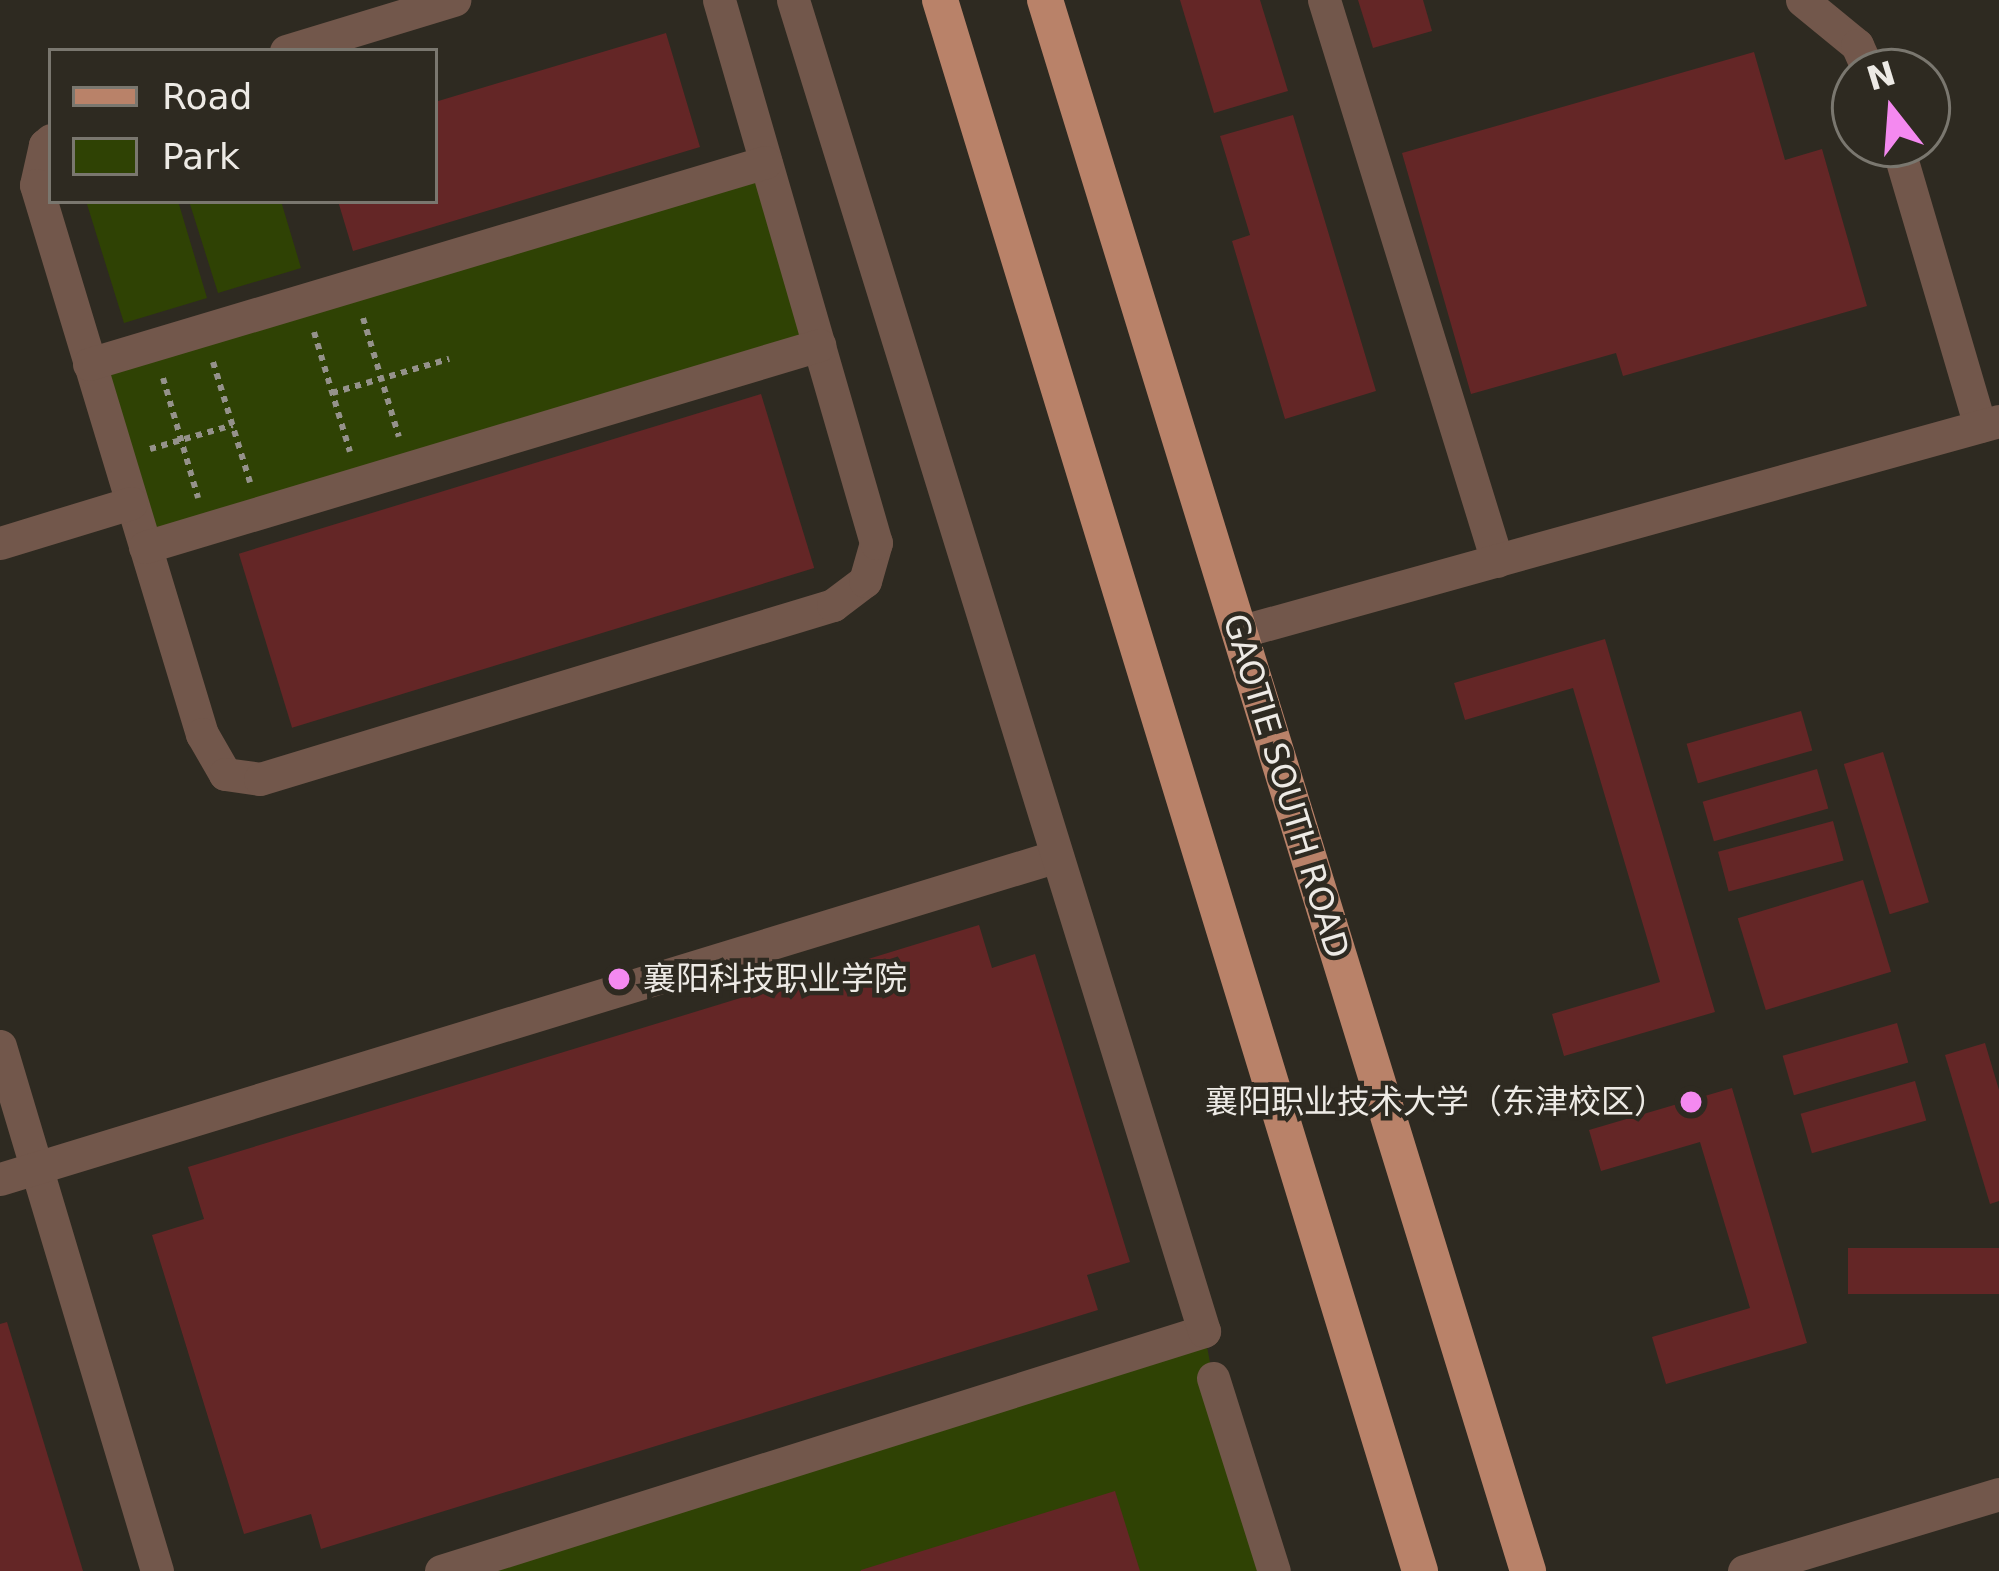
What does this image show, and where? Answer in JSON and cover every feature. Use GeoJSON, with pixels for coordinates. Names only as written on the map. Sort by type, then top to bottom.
{"type":"FeatureCollection","features":[{"type":"Feature","properties":{"kind":"main road"},"geometry":{"type":"LineString","coordinates":[[940,0],[1420,1571]]}},
{"type":"Feature","properties":{"kind":"main road","name":"GAOTIE SOUTH ROAD"},"geometry":{"type":"LineString","coordinates":[[1045,0],[1528,1571]]}},
{"type":"Feature","properties":{"kind":"street"},"geometry":{"type":"LineString","coordinates":[[296,48],[454,0]]}},
{"type":"Feature","properties":{"kind":"street"},"geometry":{"type":"LineString","coordinates":[[48,142],[36,185],[202,734],[225,774],[260,778],[833,605],[866,581],[876,543],[719,0]]}},
{"type":"Feature","properties":{"kind":"street"},"geometry":{"type":"LineString","coordinates":[[441,1571],[1204,1330],[793,0]]}},
{"type":"Feature","properties":{"kind":"street"},"geometry":{"type":"LineString","coordinates":[[1324,0],[1497,560]]}},
{"type":"Feature","properties":{"kind":"street"},"geometry":{"type":"LineString","coordinates":[[1802,0],[1858,48]]}},
{"type":"Feature","properties":{"kind":"street"},"geometry":{"type":"LineString","coordinates":[[89,364],[766,162]]}},
{"type":"Feature","properties":{"kind":"street"},"geometry":{"type":"LineString","coordinates":[[1239,632],[1989,423],[1905,168]]}},
{"type":"Feature","properties":{"kind":"street"},"geometry":{"type":"LineString","coordinates":[[145,548],[819,345]]}},
{"type":"Feature","properties":{"kind":"street"},"geometry":{"type":"LineString","coordinates":[[0,543],[131,503]]}},
{"type":"Feature","properties":{"kind":"street"},"geometry":{"type":"LineString","coordinates":[[0,1179],[1057,856]]}},
{"type":"Feature","properties":{"kind":"street"},"geometry":{"type":"LineString","coordinates":[[0,1046],[157,1571]]}},
{"type":"Feature","properties":{"kind":"street"},"geometry":{"type":"LineString","coordinates":[[1213,1378],[1274,1571]]}},
{"type":"Feature","properties":{"kind":"street"},"geometry":{"type":"LineString","coordinates":[[1744,1571],[1999,1494]]}},
{"type":"Feature","properties":{"kind":"path"},"geometry":{"type":"LineString","coordinates":[[353,286],[408,469]]}},
{"type":"Feature","properties":{"kind":"path"},"geometry":{"type":"LineString","coordinates":[[304,300],[360,483]]}},
{"type":"Feature","properties":{"kind":"path"},"geometry":{"type":"LineString","coordinates":[[203,330],[260,513]]}},
{"type":"Feature","properties":{"kind":"path"},"geometry":{"type":"LineString","coordinates":[[154,346],[207,529]]}},
{"type":"Feature","properties":{"kind":"path"},"geometry":{"type":"LineString","coordinates":[[332,393],[449,359]]}},
{"type":"Feature","properties":{"kind":"path"},"geometry":{"type":"LineString","coordinates":[[117,458],[233,425]]}},
{"type":"Feature","properties":{"kind":"green space"},"geometry":{"type":"Polygon","coordinates":[[[766,162],[819,346],[140,540],[87,357],[766,162]]]}},
{"type":"Feature","properties":{"kind":"green space"},"geometry":{"type":"Polygon","coordinates":[[[87,204],[179,204],[207,298],[124,323],[87,204]]]}},
{"type":"Feature","properties":{"kind":"green space"},"geometry":{"type":"Polygon","coordinates":[[[190,204],[282,204],[301,268],[218,293],[190,204]]]}},
{"type":"Feature","properties":{"kind":"green space"},"geometry":{"type":"Polygon","coordinates":[[[1204,1331],[1213,1378],[1273,1571],[441,1571],[1204,1331]]]}},
{"type":"Feature","properties":{"kind":"building"},"geometry":{"type":"Polygon","coordinates":[[[1180,0],[1260,0],[1288,91],[1214,113],[1180,0]]]}},
{"type":"Feature","properties":{"kind":"building"},"geometry":{"type":"Polygon","coordinates":[[[1358,0],[1423,0],[1432,31],[1373,48],[1358,0]]]}},
{"type":"Feature","properties":{"kind":"building"},"geometry":{"type":"Polygon","coordinates":[[[666,33],[700,147],[353,251],[339,204],[438,204],[438,101],[666,33]]]}},
{"type":"Feature","properties":{"kind":"building"},"geometry":{"type":"Polygon","coordinates":[[[1754,52],[1785,160],[1822,149],[1867,306],[1623,376],[1616,353],[1471,394],[1402,153],[1754,52]]]}},
{"type":"Feature","properties":{"kind":"building"},"geometry":{"type":"Polygon","coordinates":[[[1293,115],[1376,391],[1285,419],[1232,241],[1250,235],[1220,136],[1293,115]]]}},
{"type":"Feature","properties":{"kind":"building"},"geometry":{"type":"Polygon","coordinates":[[[761,394],[814,568],[292,728],[239,554],[761,394]]]}},
{"type":"Feature","properties":{"kind":"building"},"geometry":{"type":"Polygon","coordinates":[[[1605,639],[1715,1012],[1564,1056],[1552,1014],[1660,982],[1573,688],[1465,720],[1454,683],[1605,639]]]}},
{"type":"Feature","properties":{"kind":"building"},"geometry":{"type":"Polygon","coordinates":[[[1801,711],[1812,750],[1698,783],[1687,744],[1801,711]]]}},
{"type":"Feature","properties":{"kind":"building"},"geometry":{"type":"Polygon","coordinates":[[[1883,752],[1929,902],[1890,914],[1844,764],[1883,752]]]}},
{"type":"Feature","properties":{"kind":"building"},"geometry":{"type":"Polygon","coordinates":[[[1817,769],[1828,808],[1714,841],[1703,802],[1817,769]]]}},
{"type":"Feature","properties":{"kind":"building"},"geometry":{"type":"Polygon","coordinates":[[[1833,821],[1844,861],[1729,891],[1718,852],[1833,821]]]}},
{"type":"Feature","properties":{"kind":"building"},"geometry":{"type":"Polygon","coordinates":[[[1863,880],[1891,972],[1766,1010],[1738,918],[1863,880]]]}},
{"type":"Feature","properties":{"kind":"building"},"geometry":{"type":"Polygon","coordinates":[[[979,925],[992,968],[1035,954],[1130,1262],[1087,1275],[1098,1310],[321,1549],[311,1514],[244,1534],[152,1235],[204,1219],[188,1167],[979,925]]]}},
{"type":"Feature","properties":{"kind":"building"},"geometry":{"type":"Polygon","coordinates":[[[1897,1023],[1908,1062],[1794,1095],[1783,1056],[1897,1023]]]}},
{"type":"Feature","properties":{"kind":"building"},"geometry":{"type":"Polygon","coordinates":[[[1985,1043],[1999,1090],[1999,1201],[1990,1204],[1945,1055],[1985,1043]]]}},
{"type":"Feature","properties":{"kind":"building"},"geometry":{"type":"Polygon","coordinates":[[[1915,1081],[1926,1120],[1812,1153],[1801,1114],[1915,1081]]]}},
{"type":"Feature","properties":{"kind":"building"},"geometry":{"type":"Polygon","coordinates":[[[1732,1088],[1807,1343],[1666,1384],[1652,1337],[1750,1308],[1700,1142],[1601,1171],[1589,1130],[1732,1088]]]}},
{"type":"Feature","properties":{"kind":"building"},"geometry":{"type":"Polygon","coordinates":[[[1848,1248],[1999,1248],[1999,1294],[1848,1294],[1848,1248]]]}},
{"type":"Feature","properties":{"kind":"building"},"geometry":{"type":"Polygon","coordinates":[[[7,1322],[83,1571],[0,1571],[0,1324],[7,1322]]]}},
{"type":"Feature","properties":{"kind":"building"},"geometry":{"type":"Polygon","coordinates":[[[1115,1491],[1140,1571],[861,1571],[861,1570],[1115,1491]]]}},
{"type":"Feature","properties":{"kind":"place","name":"襄阳科技职业学院"},"geometry":{"type":"Point","coordinates":[619,979]}},
{"type":"Feature","properties":{"kind":"place","name":"襄阳职业技术大学（东津校区）"},"geometry":{"type":"Point","coordinates":[1691,1102]}}]}
